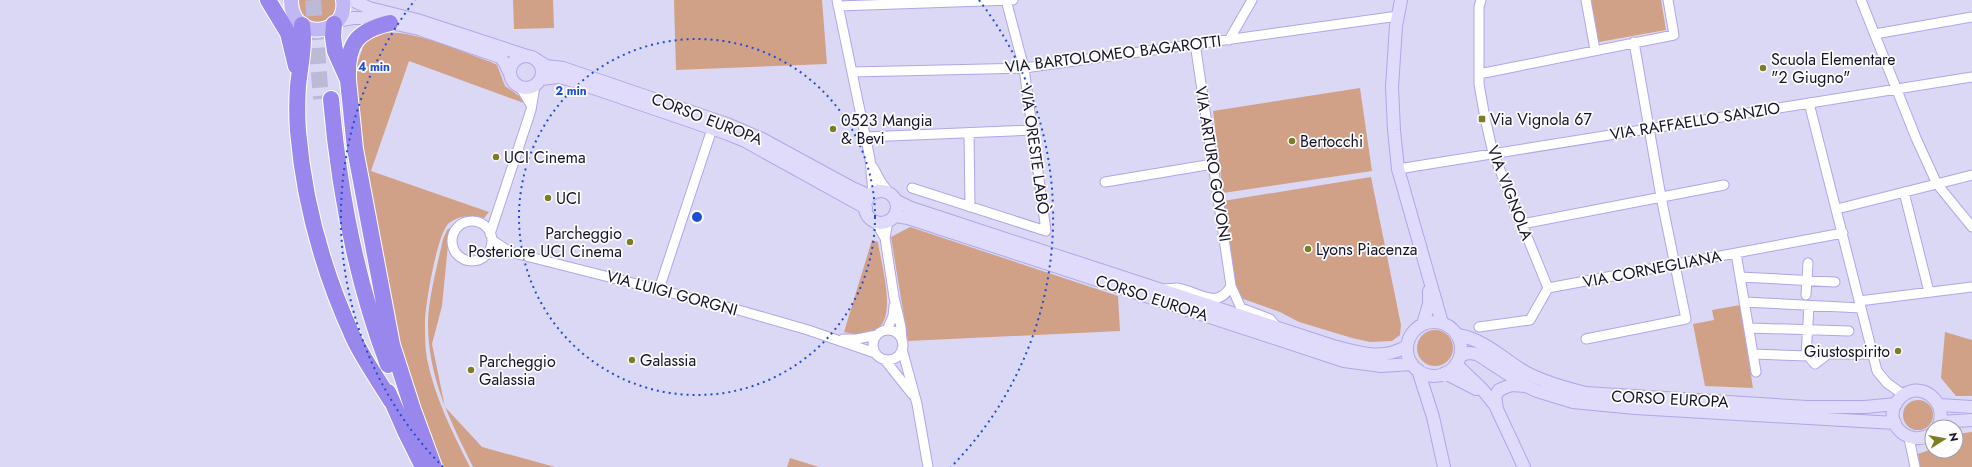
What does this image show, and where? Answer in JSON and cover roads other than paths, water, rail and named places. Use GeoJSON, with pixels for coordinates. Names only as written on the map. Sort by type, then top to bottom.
{"type":"FeatureCollection","features":[{"type":"Feature","properties":{"kind":"highway"},"geometry":{"type":"LineString","coordinates":[[268,0],[288,33],[294,52],[298,87]]}},
{"type":"Feature","properties":{"kind":"highway"},"geometry":{"type":"LineString","coordinates":[[335,23],[333,37],[335,51],[348,80]]}},
{"type":"Feature","properties":{"kind":"highway"},"geometry":{"type":"LineString","coordinates":[[390,23],[368,30],[353,44],[348,60],[348,80],[355,149],[387,324],[403,381],[434,467]]}},
{"type":"Feature","properties":{"kind":"highway"},"geometry":{"type":"LineString","coordinates":[[302,26],[303,39],[298,87],[298,131],[303,173],[314,226],[328,273],[354,339],[391,401],[423,467]]}},
{"type":"Feature","properties":{"kind":"highway"},"geometry":{"type":"LineString","coordinates":[[391,401],[347,269],[335,214],[325,141],[326,99],[344,211],[358,271],[375,329],[399,395],[434,467]]}},
{"type":"Feature","properties":{"kind":"main road"},"geometry":{"type":"LineString","coordinates":[[335,23],[343,10],[343,0]]}},
{"type":"Feature","properties":{"kind":"main road","name":"CORSO EUROPA"},"geometry":{"type":"LineString","coordinates":[[352,0],[369,8],[417,20],[532,58],[546,66],[563,68],[727,124],[762,139],[852,188],[871,194],[881,190],[911,208],[1333,346],[1365,353],[1390,354],[1408,346]]}},
{"type":"Feature","properties":{"kind":"main road"},"geometry":{"type":"LineString","coordinates":[[1401,0],[1398,16],[1392,87],[1398,169],[1442,322]]}},
{"type":"Feature","properties":{"kind":"main road"},"geometry":{"type":"LineString","coordinates":[[289,2],[297,20],[302,26],[318,30],[326,29],[335,23],[360,18],[390,23],[433,34],[495,55],[505,63],[513,82],[520,87],[525,88],[538,82],[542,69],[532,58],[523,56],[514,60],[510,74]]}},
{"type":"Feature","properties":{"kind":"main road","name":"CORSO EUROPA"},"geometry":{"type":"LineString","coordinates":[[538,82],[559,77],[744,141],[866,208],[868,216],[881,223],[891,218],[908,218],[1344,361],[1381,366],[1415,367]]}},
{"type":"Feature","properties":{"kind":"main road"},"geometry":{"type":"LineString","coordinates":[[866,208],[871,194]]}},
{"type":"Feature","properties":{"kind":"main road"},"geometry":{"type":"LineString","coordinates":[[891,218],[898,206],[893,197]]}},
{"type":"Feature","properties":{"kind":"main road"},"geometry":{"type":"LineString","coordinates":[[1423,324],[1429,304],[1429,277]]}},
{"type":"Feature","properties":{"kind":"main road"},"geometry":{"type":"LineString","coordinates":[[1444,467],[1432,417],[1415,367],[1409,358],[1408,346],[1410,337],[1415,329],[1429,322],[1442,322],[1448,325],[1458,335],[1461,342],[1459,360],[1497,409],[1524,467]]}},
{"type":"Feature","properties":{"kind":"main road","name":"CORSO EUROPA"},"geometry":{"type":"LineString","coordinates":[[1458,335],[1481,342],[1536,377],[1586,393],[1807,407],[1865,407],[1896,404]]}},
{"type":"Feature","properties":{"kind":"main road","name":"CORSO EUROPA"},"geometry":{"type":"LineString","coordinates":[[1459,360],[1473,353],[1483,356],[1526,386],[1573,402],[1595,405],[1895,423]]}},
{"type":"Feature","properties":{"kind":"main road"},"geometry":{"type":"LineString","coordinates":[[1432,417],[1430,394],[1440,375],[1459,360]]}},
{"type":"Feature","properties":{"kind":"main road"},"geometry":{"type":"LineString","coordinates":[[1415,367],[1440,375],[1488,396]]}},
{"type":"Feature","properties":{"kind":"main road","name":"CORSO EUROPA"},"geometry":{"type":"LineString","coordinates":[[1497,409],[1495,397],[1499,390],[1511,385],[1526,386]]}},
{"type":"Feature","properties":{"kind":"main road"},"geometry":{"type":"LineString","coordinates":[[1924,437],[1920,439],[1909,438],[1900,432],[1895,423],[1893,413],[1896,404],[1904,395],[1912,391],[1929,393],[1940,405],[1942,413],[1940,419]]}},
{"type":"Feature","properties":{"kind":"main road"},"geometry":{"type":"LineString","coordinates":[[1940,405],[1972,407]]}},
{"type":"Feature","properties":{"kind":"street"},"geometry":{"type":"LineString","coordinates":[[893,197],[877,176],[870,158],[837,3],[1008,0]]}},
{"type":"Feature","properties":{"kind":"street","name":"VIA ORESTE LABÒ"},"geometry":{"type":"LineString","coordinates":[[970,207],[1046,231],[1024,68],[1008,0]]}},
{"type":"Feature","properties":{"kind":"street"},"geometry":{"type":"LineString","coordinates":[[1230,40],[1252,0]]}},
{"type":"Feature","properties":{"kind":"street","name":"VIA VIGNOLA"},"geometry":{"type":"LineString","coordinates":[[1481,0],[1479,7],[1479,74],[1485,118],[1493,153],[1548,288]]}},
{"type":"Feature","properties":{"kind":"street"},"geometry":{"type":"LineString","coordinates":[[1586,0],[1595,50]]}},
{"type":"Feature","properties":{"kind":"street"},"geometry":{"type":"LineString","coordinates":[[1479,74],[1674,35],[1668,0]]}},
{"type":"Feature","properties":{"kind":"street"},"geometry":{"type":"LineString","coordinates":[[1861,0],[1896,90],[1937,184],[1972,226]]}},
{"type":"Feature","properties":{"kind":"street","name":"VIA BARTOLOMEO BAGAROTTI"},"geometry":{"type":"LineString","coordinates":[[852,72],[1024,68],[1398,16]]}},
{"type":"Feature","properties":{"kind":"street"},"geometry":{"type":"LineString","coordinates":[[1875,34],[1972,17]]}},
{"type":"Feature","properties":{"kind":"street"},"geometry":{"type":"LineString","coordinates":[[1586,339],[1686,319],[1661,197],[1634,42]]}},
{"type":"Feature","properties":{"kind":"street","name":"VIA ARTURO GOVONI"},"geometry":{"type":"LineString","coordinates":[[1195,44],[1231,286],[1241,308],[1270,319],[1277,327]]}},
{"type":"Feature","properties":{"kind":"street","name":"VIA RAFFAELLO SANZIO"},"geometry":{"type":"LineString","coordinates":[[1398,169],[1972,77]]}},
{"type":"Feature","properties":{"kind":"street"},"geometry":{"type":"LineString","coordinates":[[496,216],[482,224],[470,222],[459,226],[453,237],[452,243],[454,249],[463,259],[476,261],[488,253],[496,216],[538,82]]}},
{"type":"Feature","properties":{"kind":"street"},"geometry":{"type":"LineString","coordinates":[[520,87],[531,105]]}},
{"type":"Feature","properties":{"kind":"street"},"geometry":{"type":"LineString","coordinates":[[1810,103],[1872,354],[1879,376],[1886,383],[1904,395]]}},
{"type":"Feature","properties":{"kind":"street"},"geometry":{"type":"LineString","coordinates":[[659,289],[712,129]]}},
{"type":"Feature","properties":{"kind":"street"},"geometry":{"type":"LineString","coordinates":[[865,137],[1032,130]]}},
{"type":"Feature","properties":{"kind":"street"},"geometry":{"type":"LineString","coordinates":[[912,188],[970,207],[969,133]]}},
{"type":"Feature","properties":{"kind":"street"},"geometry":{"type":"LineString","coordinates":[[870,158],[871,194]]}},
{"type":"Feature","properties":{"kind":"street"},"geometry":{"type":"LineString","coordinates":[[1105,182],[1213,164]]}},
{"type":"Feature","properties":{"kind":"street"},"geometry":{"type":"LineString","coordinates":[[1837,209],[1972,175]]}},
{"type":"Feature","properties":{"kind":"street"},"geometry":{"type":"LineString","coordinates":[[1522,224],[1724,185]]}},
{"type":"Feature","properties":{"kind":"street"},"geometry":{"type":"LineString","coordinates":[[1904,192],[1929,292]]}},
{"type":"Feature","properties":{"kind":"street"},"geometry":{"type":"LineString","coordinates":[[885,238],[891,218]]}},
{"type":"Feature","properties":{"kind":"street"},"geometry":{"type":"LineString","coordinates":[[875,221],[885,238],[894,297],[901,327],[902,345],[897,356],[885,360]]}},
{"type":"Feature","properties":{"kind":"street"},"geometry":{"type":"LineString","coordinates":[[482,224],[491,237]]}},
{"type":"Feature","properties":{"kind":"street","name":"VIA CORNEGLIANA"},"geometry":{"type":"LineString","coordinates":[[1548,288],[1843,233]]}},
{"type":"Feature","properties":{"kind":"street","name":"VIA LUIGI GORGNI"},"geometry":{"type":"LineString","coordinates":[[491,237],[510,252]]}},
{"type":"Feature","properties":{"kind":"street","name":"VIA LUIGI GORGNI"},"geometry":{"type":"LineString","coordinates":[[488,253],[510,252],[659,289],[834,338],[875,353]]}},
{"type":"Feature","properties":{"kind":"street"},"geometry":{"type":"LineString","coordinates":[[1736,253],[1756,372]]}},
{"type":"Feature","properties":{"kind":"street"},"geometry":{"type":"LineString","coordinates":[[1806,295],[1808,263]]}},
{"type":"Feature","properties":{"kind":"street"},"geometry":{"type":"LineString","coordinates":[[1740,277],[1835,282]]}},
{"type":"Feature","properties":{"kind":"street"},"geometry":{"type":"LineString","coordinates":[[1161,289],[1177,288],[1215,299],[1226,294],[1231,286]]}},
{"type":"Feature","properties":{"kind":"street"},"geometry":{"type":"LineString","coordinates":[[1744,302],[1809,306],[1860,305],[1929,292],[1972,287]]}},
{"type":"Feature","properties":{"kind":"street"},"geometry":{"type":"LineString","coordinates":[[1479,327],[1530,320],[1548,288]]}},
{"type":"Feature","properties":{"kind":"street"},"geometry":{"type":"LineString","coordinates":[[894,297],[893,316],[887,330],[877,335],[873,344],[875,353],[885,360],[906,384],[917,404]]}},
{"type":"Feature","properties":{"kind":"street"},"geometry":{"type":"LineString","coordinates":[[1806,356],[1809,306]]}},
{"type":"Feature","properties":{"kind":"street"},"geometry":{"type":"LineString","coordinates":[[1749,328],[1848,331]]}},
{"type":"Feature","properties":{"kind":"street"},"geometry":{"type":"LineString","coordinates":[[887,330],[897,333],[902,345],[917,404],[928,467]]}},
{"type":"Feature","properties":{"kind":"street","name":"VIA LUIGI GORGNI"},"geometry":{"type":"LineString","coordinates":[[834,338],[858,339],[877,335]]}},
{"type":"Feature","properties":{"kind":"street"},"geometry":{"type":"LineString","coordinates":[[1753,354],[1806,356],[1815,364],[1828,354],[1872,354]]}},
{"type":"Feature","properties":{"kind":"street"},"geometry":{"type":"LineString","coordinates":[[1909,438],[1915,467]]}},
{"type":"Feature","properties":{"kind":"tunnel"},"geometry":{"type":"LineString","coordinates":[[313,0],[321,99]]}},
{"type":"Feature","properties":{"kind":"place","name":"Scuola Elementare \"2 Giugno\""},"geometry":{"type":"Point","coordinates":[1763,68]}},
{"type":"Feature","properties":{"kind":"place","name":"Via Vignola 67"},"geometry":{"type":"Point","coordinates":[1482,119]}},
{"type":"Feature","properties":{"kind":"place","name":"0523 Mangia & Bevi"},"geometry":{"type":"Point","coordinates":[833,129]}},
{"type":"Feature","properties":{"kind":"place","name":"Bertocchi"},"geometry":{"type":"Point","coordinates":[1292,141]}},
{"type":"Feature","properties":{"kind":"place","name":"UCI Cinema"},"geometry":{"type":"Point","coordinates":[496,157]}},
{"type":"Feature","properties":{"kind":"place","name":"UCI"},"geometry":{"type":"Point","coordinates":[548,198]}},
{"type":"Feature","properties":{"kind":"place","name":"Parcheggio Posteriore UCI Cinema"},"geometry":{"type":"Point","coordinates":[630,242]}},
{"type":"Feature","properties":{"kind":"place","name":"Lyons Piacenza"},"geometry":{"type":"Point","coordinates":[1308,249]}},
{"type":"Feature","properties":{"kind":"place","name":"Giustospirito"},"geometry":{"type":"Point","coordinates":[1898,351]}},
{"type":"Feature","properties":{"kind":"place","name":"Galassia"},"geometry":{"type":"Point","coordinates":[632,360]}},
{"type":"Feature","properties":{"kind":"place","name":"Parcheggio Galassia"},"geometry":{"type":"Point","coordinates":[471,370]}}]}
